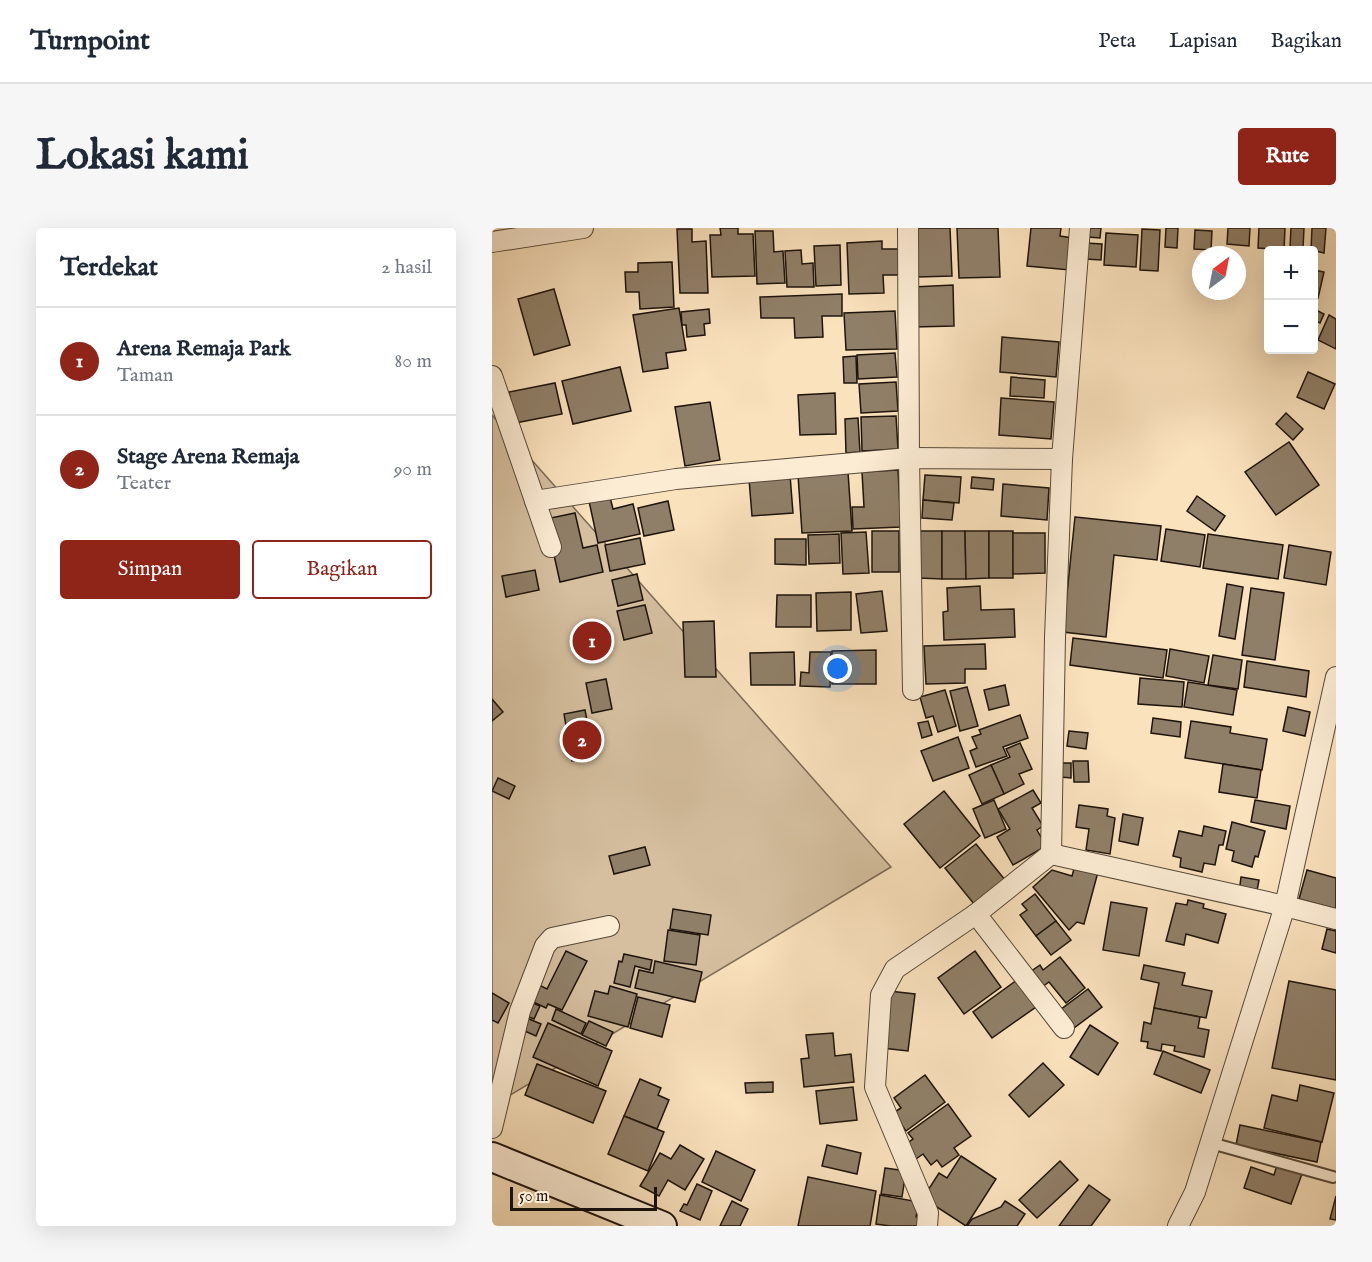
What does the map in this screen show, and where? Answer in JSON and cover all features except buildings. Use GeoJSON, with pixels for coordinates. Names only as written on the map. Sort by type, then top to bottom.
{"type":"FeatureCollection","features":[{"type":"Feature","properties":{"kind":"main road"},"geometry":{"type":"LineString","coordinates":[[492,1156],[662,1226]]}},
{"type":"Feature","properties":{"kind":"street"},"geometry":{"type":"LineString","coordinates":[[492,242],[583,228]]}},
{"type":"Feature","properties":{"kind":"street"},"geometry":{"type":"LineString","coordinates":[[908,228],[913,690]]}},
{"type":"Feature","properties":{"kind":"street"},"geometry":{"type":"LineString","coordinates":[[1051,854],[1055,637],[1062,459],[1080,228]]}},
{"type":"Feature","properties":{"kind":"street"},"geometry":{"type":"LineString","coordinates":[[492,376],[551,547]]}},
{"type":"Feature","properties":{"kind":"street"},"geometry":{"type":"LineString","coordinates":[[535,501],[676,479],[909,458],[1062,459]]}},
{"type":"Feature","properties":{"kind":"street"},"geometry":{"type":"LineString","coordinates":[[1178,1226],[1195,1192],[1285,906],[1336,677]]}},
{"type":"Feature","properties":{"kind":"street"},"geometry":{"type":"LineString","coordinates":[[1051,854],[1285,906],[1336,920]]}},
{"type":"Feature","properties":{"kind":"street"},"geometry":{"type":"LineString","coordinates":[[927,1226],[927,1213],[875,1087],[881,995],[895,969],[976,914],[1051,854]]}},
{"type":"Feature","properties":{"kind":"street"},"geometry":{"type":"LineString","coordinates":[[976,914],[1064,1028]]}},
{"type":"Feature","properties":{"kind":"street"},"geometry":{"type":"LineString","coordinates":[[492,1128],[520,1011],[544,946],[552,938],[609,926]]}},
{"type":"Feature","properties":{"kind":"lane"},"geometry":{"type":"LineString","coordinates":[[1211,1143],[1333,1177]]}},
{"type":"Feature","properties":{"kind":"shaded area"},"geometry":{"type":"Polygon","coordinates":[[[492,415],[891,867],[492,1106],[492,415]]]}},
{"type":"Feature","properties":{"kind":"place","name":"Arena Remaja Park"},"geometry":{"type":"Point","coordinates":[592,641]}},
{"type":"Feature","properties":{"kind":"place","name":"Stage Arena Remaja"},"geometry":{"type":"Point","coordinates":[582,740]}}]}
